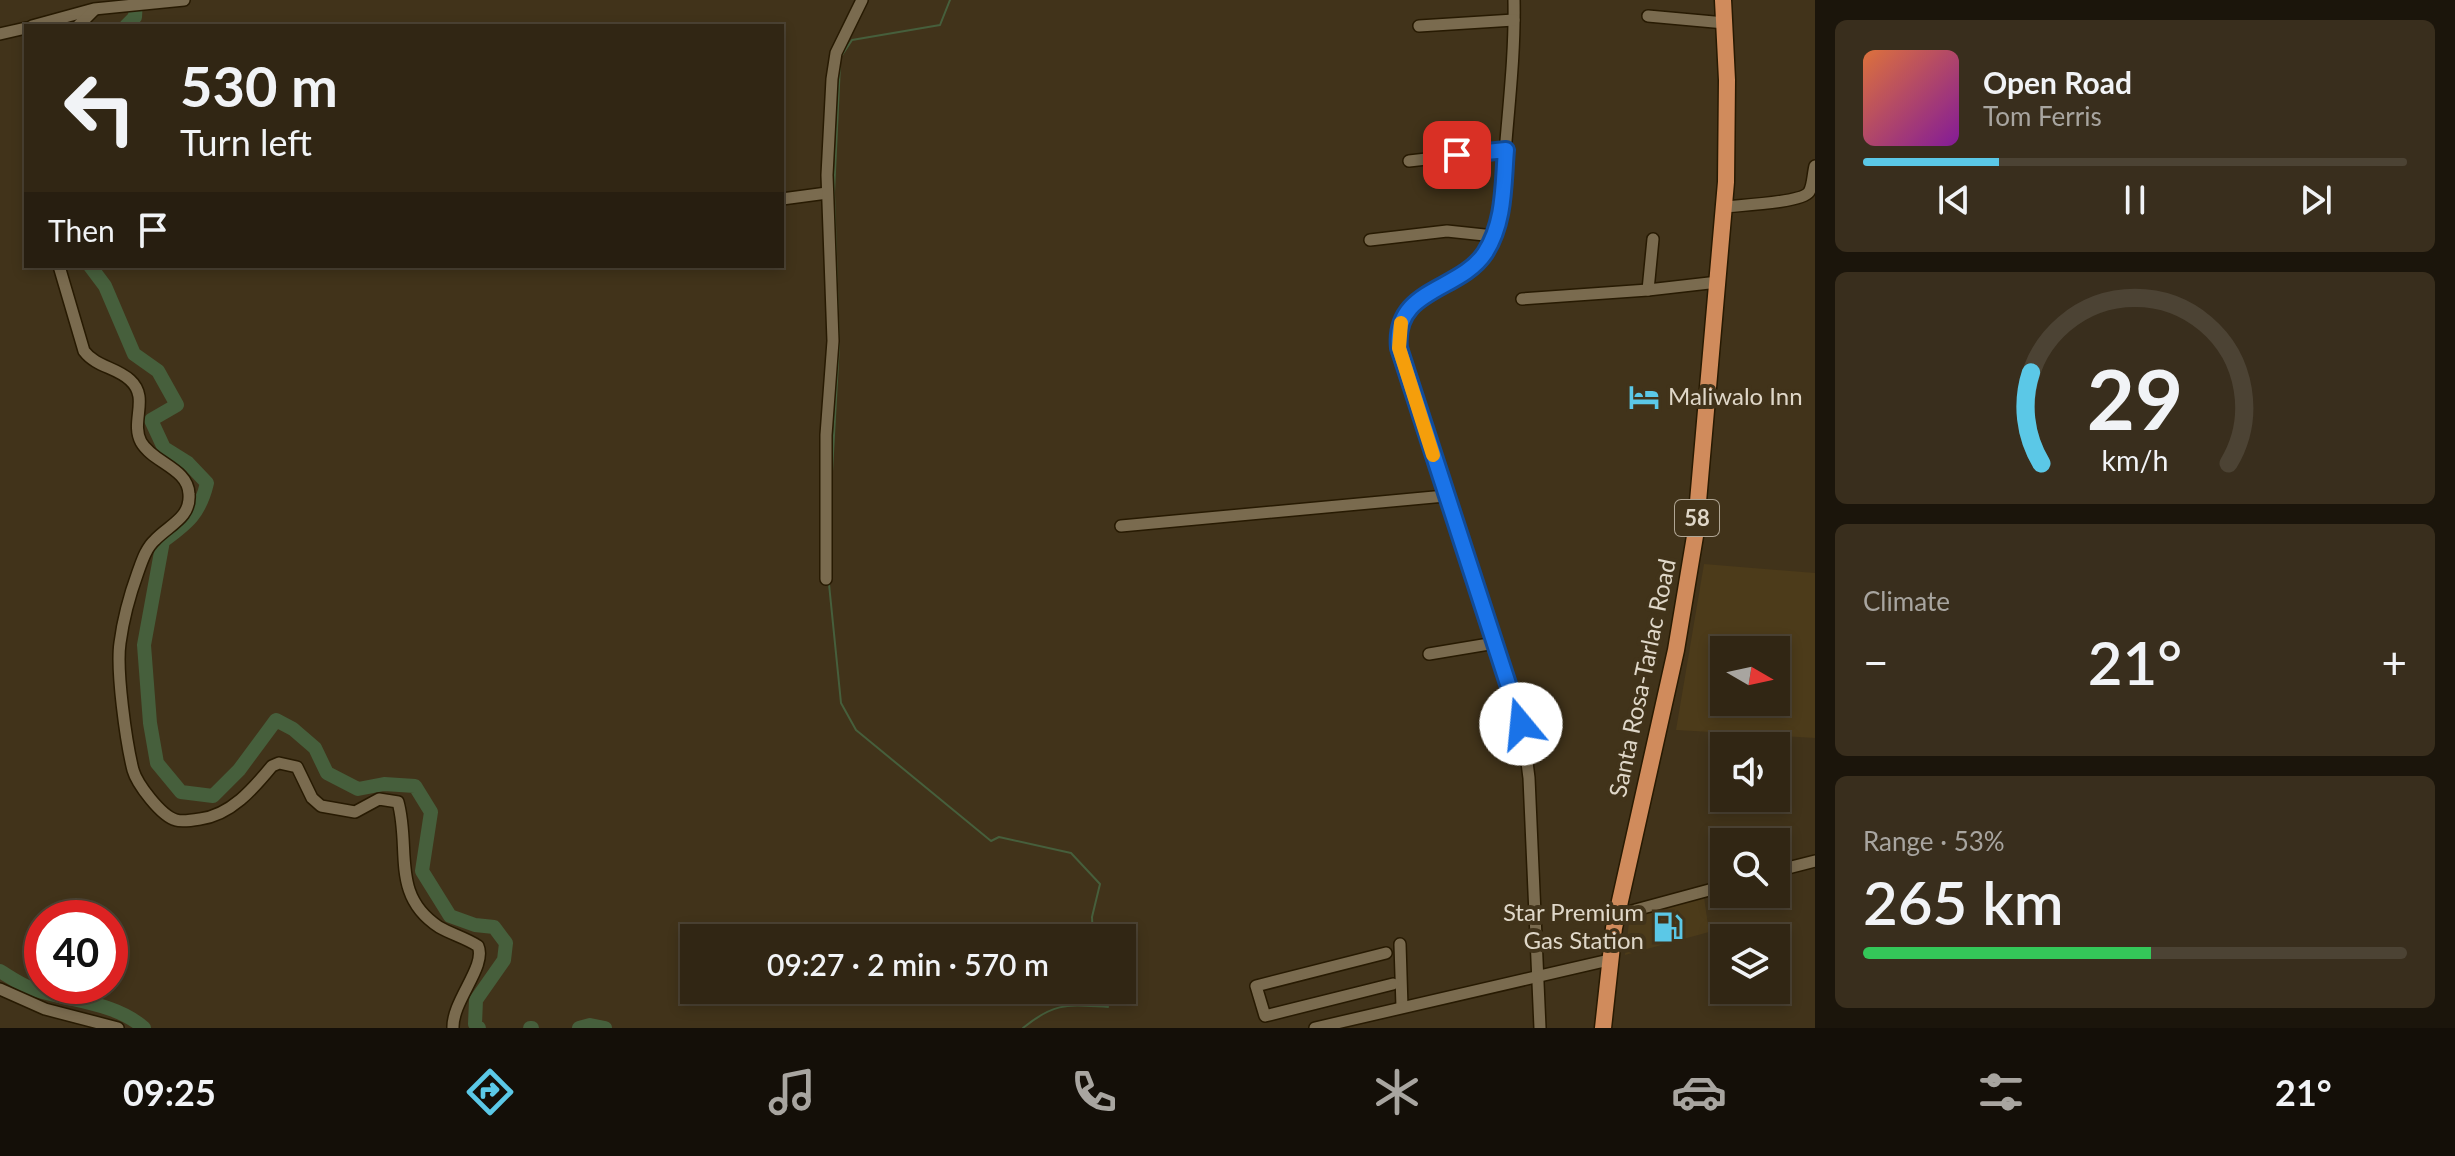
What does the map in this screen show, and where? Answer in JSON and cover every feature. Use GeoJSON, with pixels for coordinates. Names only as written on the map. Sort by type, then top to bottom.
{"type":"FeatureCollection","features":[{"type":"Feature","properties":{"kind":"highway","name":"Santa Rosa-Tarlac Road"},"geometry":{"type":"LineString","coordinates":[[1600,1028],[1617,915],[1676,650],[1700,493],[1724,207],[1728,107],[1723,0]]}},
{"type":"Feature","properties":{"kind":"street"},"geometry":{"type":"LineString","coordinates":[[39,24],[94,9],[184,0]]}},
{"type":"Feature","properties":{"kind":"street"},"geometry":{"type":"LineString","coordinates":[[826,579],[821,462],[833,341],[827,193],[835,58],[862,0]]}},
{"type":"Feature","properties":{"kind":"street"},"geometry":{"type":"LineString","coordinates":[[1514,0],[1506,150],[1500,218],[1494,236],[1485,253],[1470,270],[1412,305],[1399,329],[1400,352],[1525,738],[1540,1028]]}},
{"type":"Feature","properties":{"kind":"street"},"geometry":{"type":"LineString","coordinates":[[80,24],[94,9]]}},
{"type":"Feature","properties":{"kind":"street"},"geometry":{"type":"LineString","coordinates":[[1648,16],[1725,23]]}},
{"type":"Feature","properties":{"kind":"street"},"geometry":{"type":"LineString","coordinates":[[1419,26],[1514,20]]}},
{"type":"Feature","properties":{"kind":"street"},"geometry":{"type":"LineString","coordinates":[[0,34],[24,28]]}},
{"type":"Feature","properties":{"kind":"street"},"geometry":{"type":"LineString","coordinates":[[1409,161],[1506,150]]}},
{"type":"Feature","properties":{"kind":"street"},"geometry":{"type":"LineString","coordinates":[[1724,207],[1806,195],[1815,166]]}},
{"type":"Feature","properties":{"kind":"street"},"geometry":{"type":"LineString","coordinates":[[784,199],[827,193]]}},
{"type":"Feature","properties":{"kind":"street"},"geometry":{"type":"LineString","coordinates":[[1370,240],[1447,231],[1494,236]]}},
{"type":"Feature","properties":{"kind":"street"},"geometry":{"type":"LineString","coordinates":[[1648,290],[1653,239]]}},
{"type":"Feature","properties":{"kind":"street"},"geometry":{"type":"LineString","coordinates":[[60,268],[84,351],[90,360],[129,379],[139,391],[141,400],[136,423],[139,438],[147,451],[185,479],[189,489],[190,499],[182,518],[154,540],[143,558],[119,646],[124,713],[134,773],[154,804],[175,820],[203,819],[236,804],[272,766],[279,763],[297,767],[312,798],[321,806],[355,812],[379,799],[398,802],[403,867],[409,893],[417,909],[440,927],[478,946],[481,953],[454,1010],[453,1028]]}},
{"type":"Feature","properties":{"kind":"street"},"geometry":{"type":"LineString","coordinates":[[1522,299],[1718,282]]}},
{"type":"Feature","properties":{"kind":"street"},"geometry":{"type":"LineString","coordinates":[[1121,526],[1445,496]]}},
{"type":"Feature","properties":{"kind":"street"},"geometry":{"type":"LineString","coordinates":[[1429,654],[1495,643]]}},
{"type":"Feature","properties":{"kind":"street"},"geometry":{"type":"LineString","coordinates":[[1790,867],[1815,861]]}},
{"type":"Feature","properties":{"kind":"street"},"geometry":{"type":"LineString","coordinates":[[1617,915],[1710,890]]}},
{"type":"Feature","properties":{"kind":"street"},"geometry":{"type":"LineString","coordinates":[[1400,944],[1402,1007]]}},
{"type":"Feature","properties":{"kind":"street"},"geometry":{"type":"LineString","coordinates":[[1386,953],[1256,986],[1265,1016],[1393,984]]}},
{"type":"Feature","properties":{"kind":"street"},"geometry":{"type":"LineString","coordinates":[[1317,1003],[1318,1027],[1609,960]]}},
{"type":"Feature","properties":{"kind":"street"},"geometry":{"type":"LineString","coordinates":[[0,989],[45,1009],[118,1028]]}},
{"type":"Feature","properties":{"kind":"shaded area"},"geometry":{"type":"Polygon","coordinates":[[[1704,564],[1815,573],[1815,738],[1790,737],[1790,732],[1676,730],[1704,564]]]}},
{"type":"Feature","properties":{"kind":"shaded area","name":"Star Premium Gas Station"},"geometry":{"type":"Polygon","coordinates":[[[1704,897],[1709,932],[1625,955],[1630,915],[1704,897]]]}},
{"type":"Feature","properties":{"kind":"waterway"},"geometry":{"type":"LineString","coordinates":[[128,24],[135,17],[136,0]]}},
{"type":"Feature","properties":{"kind":"waterway"},"geometry":{"type":"LineString","coordinates":[[842,55],[852,40],[940,25],[950,0]]}},
{"type":"Feature","properties":{"kind":"waterway"},"geometry":{"type":"LineString","coordinates":[[831,490],[839,344],[834,193],[840,64]]}},
{"type":"Feature","properties":{"kind":"waterway"},"geometry":{"type":"LineString","coordinates":[[92,268],[105,286],[134,354],[158,371],[177,405],[151,420],[164,448],[188,463],[207,483],[201,502],[192,516],[163,541],[144,645],[150,723],[157,763],[181,792],[213,796],[239,770],[276,720],[293,729],[315,748],[327,773],[358,789],[384,784],[415,786],[431,812],[422,871],[450,916],[475,925],[494,927],[506,943],[504,960],[476,1000],[475,1024],[479,1028]]}},
{"type":"Feature","properties":{"kind":"waterway"},"geometry":{"type":"LineString","coordinates":[[829,584],[841,703],[856,730],[991,841],[999,837],[1071,853],[1100,884],[1092,924]]}},
{"type":"Feature","properties":{"kind":"waterway"},"geometry":{"type":"LineString","coordinates":[[0,971],[33,989],[106,1007],[144,1028]]}},
{"type":"Feature","properties":{"kind":"waterway"},"geometry":{"type":"LineString","coordinates":[[1023,1028],[1054,1009],[1108,1007],[1107,1004]]}},
{"type":"Feature","properties":{"kind":"waterway"},"geometry":{"type":"LineString","coordinates":[[579,1028],[590,1025],[605,1028]]}},
{"type":"Feature","properties":{"kind":"slow traffic"},"geometry":{"type":"LineString","coordinates":[[1401,323],[1399,348],[1433,455]]}},
{"type":"Feature","properties":{"kind":"place","name":"Maliwalo Inn"},"geometry":{"type":"Point","coordinates":[1644,397]}},
{"type":"Feature","properties":{"kind":"place","name":"Star Premium Gas Station"},"geometry":{"type":"Point","coordinates":[1668,927]}},
{"type":"Feature","properties":{"kind":"route"},"geometry":{"type":"LineString","coordinates":[[1457,155],[1506,150],[1499,224],[1485,253],[1470,270],[1412,305],[1400,325],[1399,348],[1521,724]]}}]}
